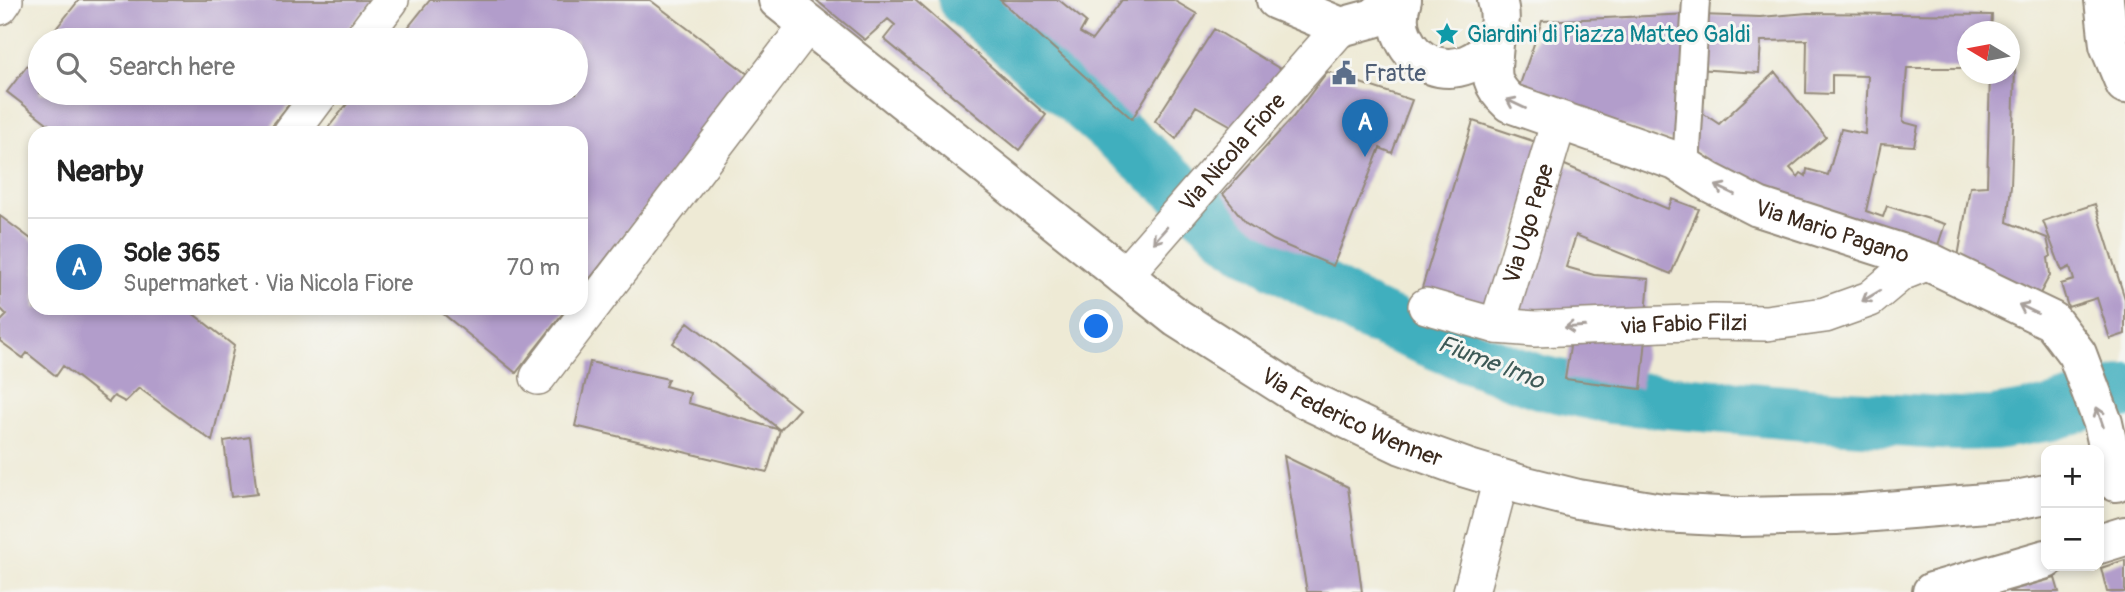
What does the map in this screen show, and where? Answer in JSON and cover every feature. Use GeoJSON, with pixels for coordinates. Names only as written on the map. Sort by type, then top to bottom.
{"type":"FeatureCollection","features":[{"type":"Feature","properties":{"kind":"main road","name":"Via Federico Wenner"},"geometry":{"type":"LineString","coordinates":[[778,0],[1177,318],[1303,398],[1402,444],[1501,479],[1578,499],[1662,513],[1738,517],[1836,515],[2011,501],[2041,495]]}},
{"type":"Feature","properties":{"kind":"main road"},"geometry":{"type":"LineString","coordinates":[[1276,0],[1341,27],[1374,18],[1395,0]]}},
{"type":"Feature","properties":{"kind":"main road"},"geometry":{"type":"LineString","coordinates":[[1402,0],[1398,18],[1407,46],[1417,57],[1444,68],[1465,65],[1484,55],[1494,44],[1500,28],[1501,11],[1497,0]]}},
{"type":"Feature","properties":{"kind":"main road"},"geometry":{"type":"LineString","coordinates":[[2104,0],[2109,44],[2125,84]]}},
{"type":"Feature","properties":{"kind":"main road","name":"Via Mario Pagano"},"geometry":{"type":"LineString","coordinates":[[1494,44],[1492,76],[1497,91],[1510,103],[1686,166],[1709,182],[1758,207],[1929,262],[2052,321],[2077,354],[2103,423],[2113,482]]}},
{"type":"Feature","properties":{"kind":"main road"},"geometry":{"type":"LineString","coordinates":[[1932,592],[2041,560]]}},
{"type":"Feature","properties":{"kind":"street"},"geometry":{"type":"LineString","coordinates":[[0,7],[5,0]]}},
{"type":"Feature","properties":{"kind":"street"},"geometry":{"type":"LineString","coordinates":[[370,28],[391,0]]}},
{"type":"Feature","properties":{"kind":"street"},"geometry":{"type":"LineString","coordinates":[[1686,166],[1696,0]]}},
{"type":"Feature","properties":{"kind":"street"},"geometry":{"type":"LineString","coordinates":[[588,312],[808,24]]}},
{"type":"Feature","properties":{"kind":"street","name":"Via Nicola Fiore"},"geometry":{"type":"LineString","coordinates":[[1123,277],[1341,27]]}},
{"type":"Feature","properties":{"kind":"street"},"geometry":{"type":"LineString","coordinates":[[296,126],[312,105]]}},
{"type":"Feature","properties":{"kind":"street","name":"Via Ugo Pepe"},"geometry":{"type":"LineString","coordinates":[[1497,326],[1559,121]]}},
{"type":"Feature","properties":{"kind":"street","name":"via Fabio Filzi"},"geometry":{"type":"LineString","coordinates":[[1426,306],[1497,326],[1535,329],[1714,322],[1766,323],[1825,315],[1870,299],[1901,273],[1929,262]]}},
{"type":"Feature","properties":{"kind":"street"},"geometry":{"type":"LineString","coordinates":[[538,377],[585,315]]}},
{"type":"Feature","properties":{"kind":"street"},"geometry":{"type":"LineString","coordinates":[[1471,592],[1501,479]]}},
{"type":"Feature","properties":{"kind":"building"},"geometry":{"type":"Polygon","coordinates":[[[79,0],[371,0],[349,28],[57,28],[79,0]]]}},
{"type":"Feature","properties":{"kind":"building"},"geometry":{"type":"Polygon","coordinates":[[[430,0],[650,0],[749,75],[588,281],[588,126],[330,126],[346,105],[588,105],[588,28],[408,28],[430,0]]]}},
{"type":"Feature","properties":{"kind":"building"},"geometry":{"type":"Polygon","coordinates":[[[816,0],[915,0],[1046,115],[1019,150],[884,39],[895,25],[888,19],[865,40],[816,0]]]}},
{"type":"Feature","properties":{"kind":"building"},"geometry":{"type":"Polygon","coordinates":[[[1000,0],[1059,0],[1086,22],[1080,33],[1092,40],[1122,0],[1173,0],[1197,14],[1132,119],[1000,0]]]}},
{"type":"Feature","properties":{"kind":"building"},"geometry":{"type":"Polygon","coordinates":[[[1808,13],[1992,15],[1992,21],[1957,21],[1957,68],[1907,68],[1903,122],[1918,126],[1914,146],[1881,144],[1866,211],[1883,217],[1887,206],[1945,224],[1936,251],[1744,191],[1691,147],[1695,108],[1719,124],[1775,72],[1826,137],[1790,168],[1798,177],[1801,173],[1806,176],[1807,169],[1828,175],[1841,129],[1865,134],[1868,76],[1832,75],[1832,94],[1806,93],[1807,40],[1761,41],[1759,73],[1696,69],[1700,15],[1760,17],[1808,13]]]}},
{"type":"Feature","properties":{"kind":"building"},"geometry":{"type":"Polygon","coordinates":[[[1690,14],[1679,143],[1517,93],[1542,21],[1690,14]]]}},
{"type":"Feature","properties":{"kind":"building"},"geometry":{"type":"Polygon","coordinates":[[[1214,29],[1282,70],[1237,129],[1196,106],[1176,139],[1155,121],[1214,29]]]}},
{"type":"Feature","properties":{"kind":"building"},"geometry":{"type":"Polygon","coordinates":[[[28,65],[28,105],[288,105],[272,126],[51,126],[7,92],[28,65]]]}},
{"type":"Feature","properties":{"kind":"building"},"geometry":{"type":"Polygon","coordinates":[[[1327,72],[1412,100],[1392,153],[1380,148],[1333,266],[1273,240],[1246,223],[1223,194],[1293,117],[1327,72]]]}},
{"type":"Feature","properties":{"kind":"building"},"geometry":{"type":"Polygon","coordinates":[[[1990,84],[2014,84],[2007,222],[2047,238],[2051,256],[2048,258],[2050,275],[2036,301],[1957,263],[1970,187],[1987,186],[1990,84]]]}},
{"type":"Feature","properties":{"kind":"building"},"geometry":{"type":"Polygon","coordinates":[[[1473,121],[1545,145],[1487,312],[1421,291],[1473,121]]]}},
{"type":"Feature","properties":{"kind":"building"},"geometry":{"type":"Polygon","coordinates":[[[1553,160],[1668,209],[1672,199],[1699,209],[1671,274],[1576,235],[1566,267],[1594,275],[1649,279],[1646,315],[1506,314],[1553,160]]]}},
{"type":"Feature","properties":{"kind":"building"},"geometry":{"type":"Polygon","coordinates":[[[2095,204],[2125,299],[2125,334],[2110,339],[2097,298],[2068,307],[2061,284],[2074,280],[2070,267],[2062,271],[2043,221],[2095,204]]]}},
{"type":"Feature","properties":{"kind":"building"},"geometry":{"type":"Polygon","coordinates":[[[0,216],[28,237],[28,315],[195,315],[234,346],[212,441],[139,388],[125,402],[114,396],[109,402],[63,366],[56,376],[27,353],[23,358],[0,341],[0,322],[7,315],[0,308],[0,216]]]}},
{"type":"Feature","properties":{"kind":"building"},"geometry":{"type":"Polygon","coordinates":[[[445,315],[562,315],[516,373],[445,315]]]}},
{"type":"Feature","properties":{"kind":"building"},"geometry":{"type":"Polygon","coordinates":[[[688,322],[799,409],[780,430],[673,343],[688,322]]]}},
{"type":"Feature","properties":{"kind":"building"},"geometry":{"type":"Polygon","coordinates":[[[1572,334],[1646,339],[1641,389],[1565,379],[1572,334]]]}},
{"type":"Feature","properties":{"kind":"building"},"geometry":{"type":"Polygon","coordinates":[[[590,362],[668,379],[665,386],[690,393],[688,403],[780,430],[767,472],[575,426],[590,362]]]}},
{"type":"Feature","properties":{"kind":"building"},"geometry":{"type":"Polygon","coordinates":[[[250,437],[257,494],[231,497],[224,441],[250,437]]]}},
{"type":"Feature","properties":{"kind":"building"},"geometry":{"type":"Polygon","coordinates":[[[1284,456],[1348,487],[1362,592],[1307,592],[1284,456]]]}},
{"type":"Feature","properties":{"kind":"building"},"geometry":{"type":"Polygon","coordinates":[[[2125,560],[2125,592],[2107,592],[2102,571],[2104,567],[2125,560]]]}},
{"type":"Feature","properties":{"kind":"building"},"geometry":{"type":"Polygon","coordinates":[[[2055,578],[2059,592],[2009,592],[2009,591],[2055,578]]]}},
{"type":"Feature","properties":{"kind":"waterway","name":"Fiume Irno"},"geometry":{"type":"LineString","coordinates":[[965,0],[1239,241],[1367,314],[1539,382],[1612,397],[1957,424],[1994,423],[2051,414],[2125,391]]}},
{"type":"Feature","properties":{"kind":"place","name":"Giardini di Piazza Matteo Galdi"},"geometry":{"type":"Point","coordinates":[1447,34]}},
{"type":"Feature","properties":{"kind":"place","name":"Fratte"},"geometry":{"type":"Point","coordinates":[1344,73]}},
{"type":"Feature","properties":{"kind":"place","name":"Sole 365"},"geometry":{"type":"Point","coordinates":[1365,157]}}]}
